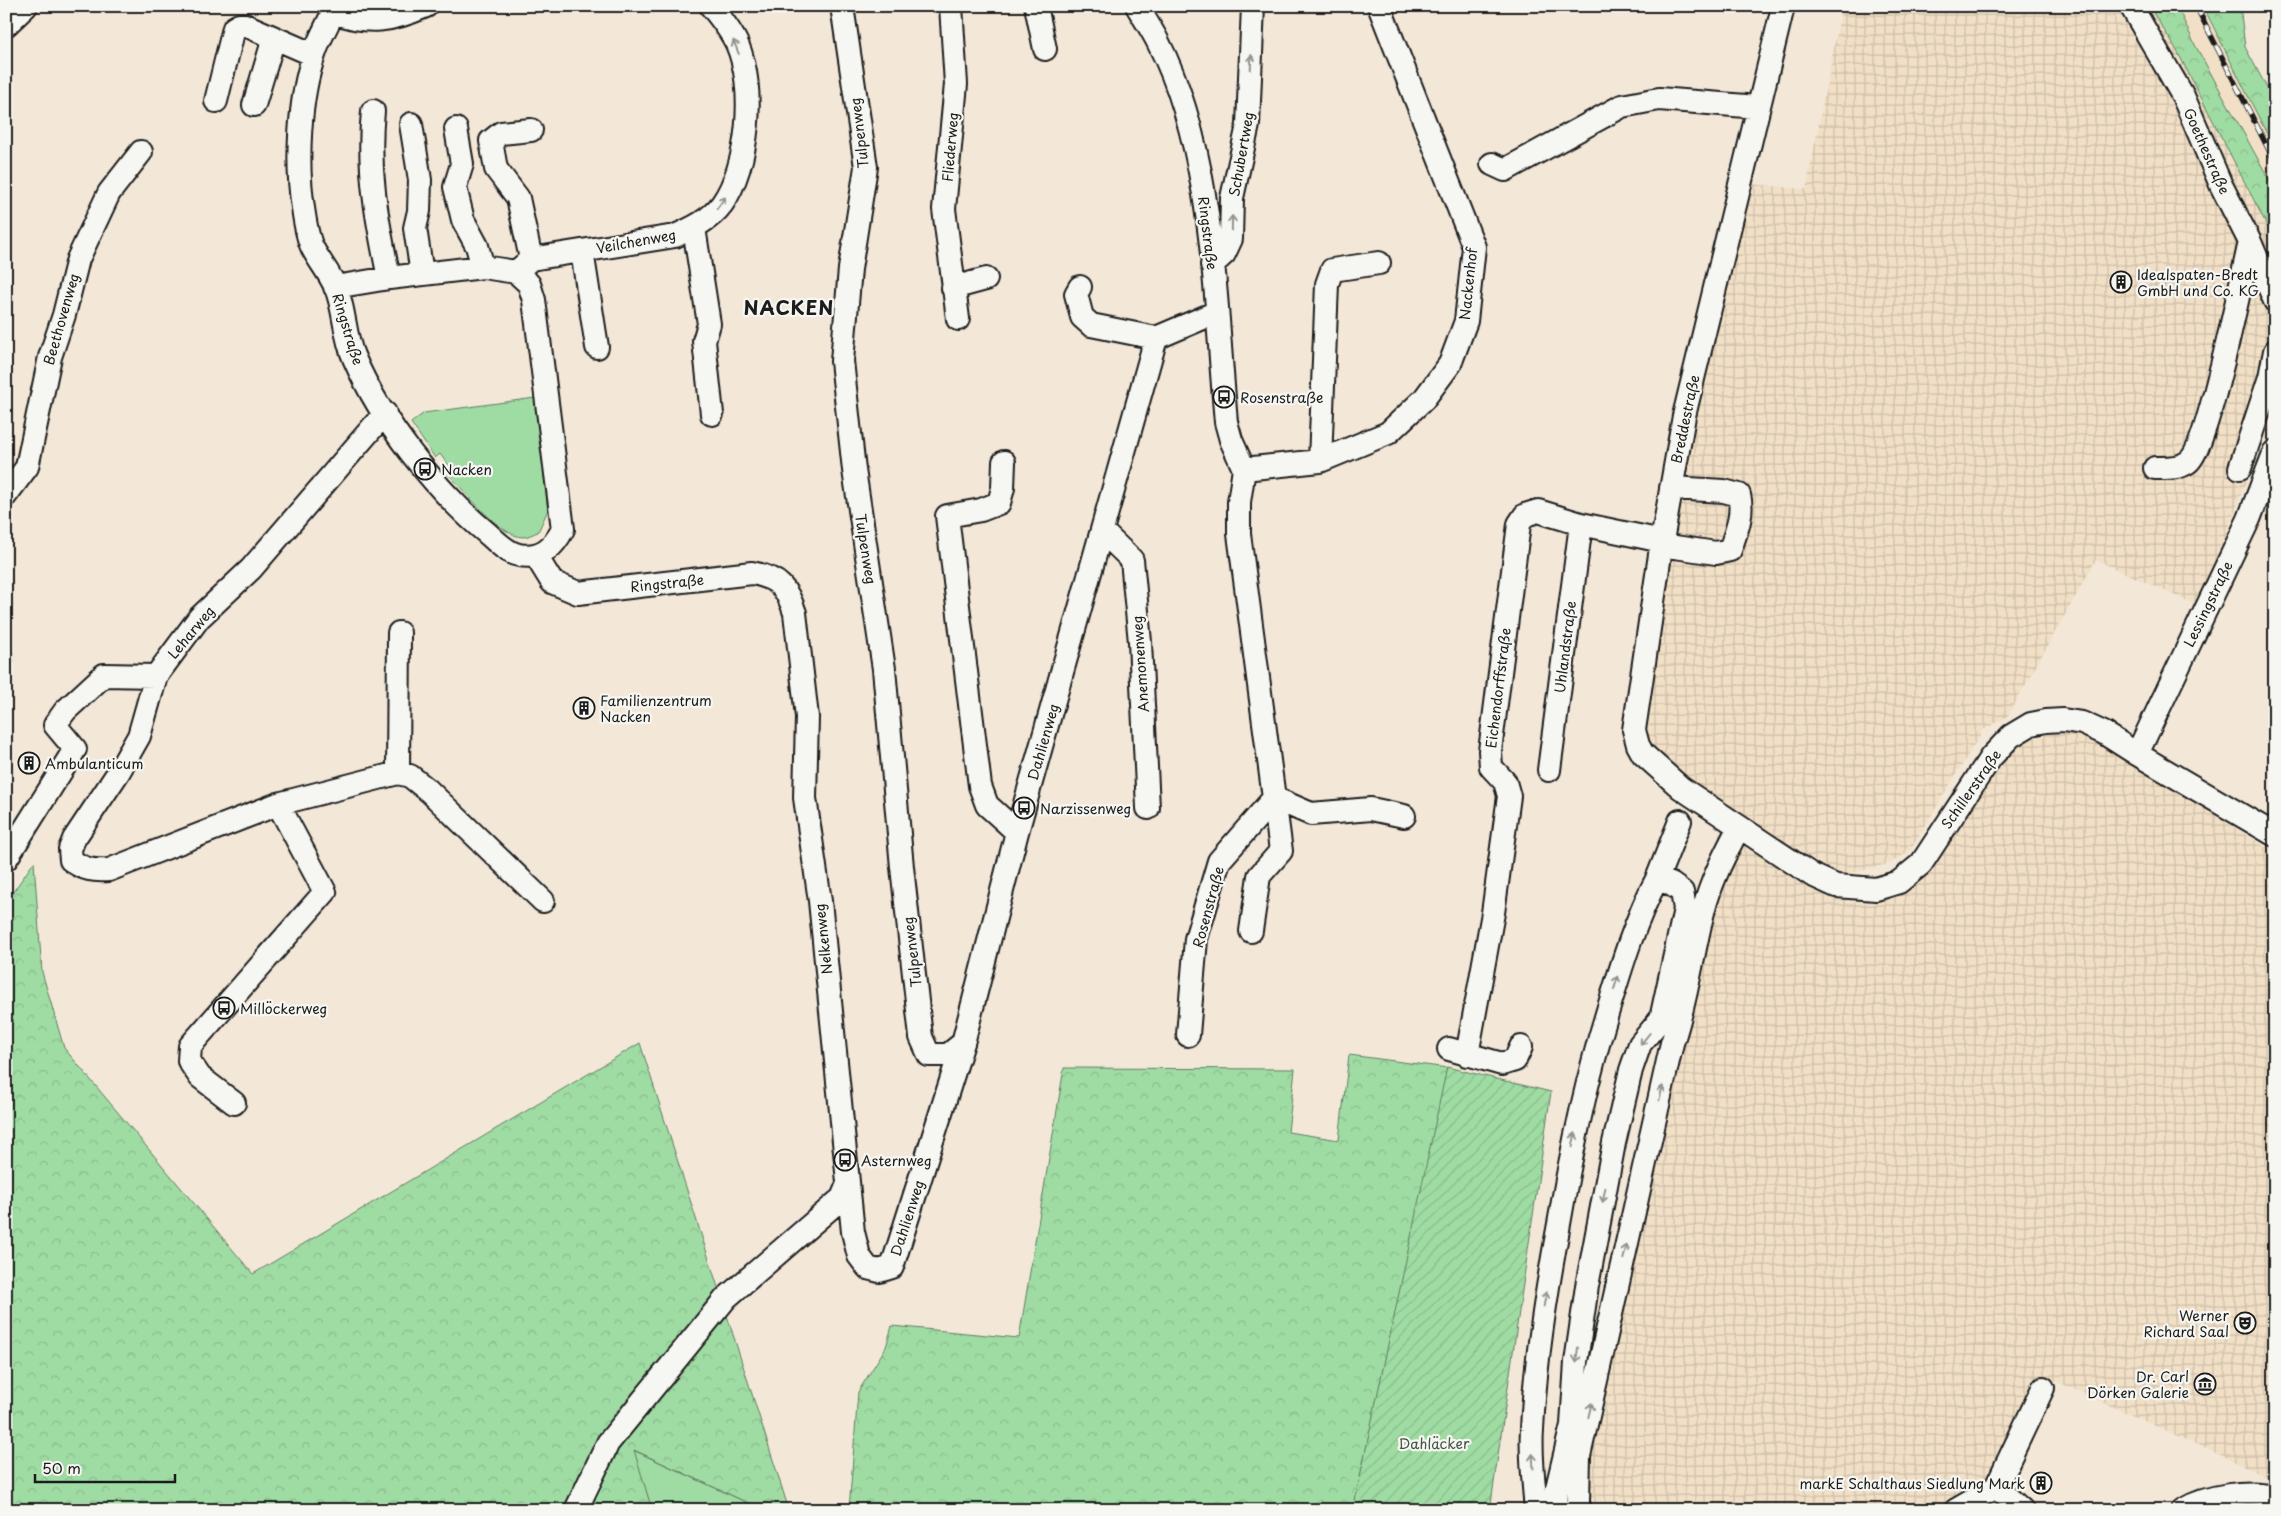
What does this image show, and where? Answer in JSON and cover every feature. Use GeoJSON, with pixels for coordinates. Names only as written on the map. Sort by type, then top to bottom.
{"type":"FeatureCollection","features":[{"type":"Feature","properties":{"kind":"street"},"geometry":{"type":"LineString","coordinates":[[6,25],[26,6]]}},
{"type":"Feature","properties":{"kind":"street"},"geometry":{"type":"LineString","coordinates":[[335,9],[354,19],[371,21],[394,18],[426,6]]}},
{"type":"Feature","properties":{"kind":"street","name":"Veilchenweg"},"geometry":{"type":"LineString","coordinates":[[335,287],[422,274],[524,265],[582,251],[675,236],[694,228],[708,218],[722,204],[738,172],[747,126],[747,80],[737,44],[711,6]]}},
{"type":"Feature","properties":{"kind":"street","name":"Tulpenweg"},"geometry":{"type":"LineString","coordinates":[[842,6],[866,167],[850,269],[842,361],[854,470],[884,669],[902,867],[922,1037],[929,1055],[948,1055],[963,1043]]}},
{"type":"Feature","properties":{"kind":"street","name":"Fliederweg"},"geometry":{"type":"LineString","coordinates":[[952,6],[956,84],[944,209],[958,319]]}},
{"type":"Feature","properties":{"kind":"street"},"geometry":{"type":"LineString","coordinates":[[1036,6],[1045,49]]}},
{"type":"Feature","properties":{"kind":"street","name":"Ringstraße"},"geometry":{"type":"LineString","coordinates":[[1137,6],[1158,42],[1177,87],[1190,132],[1206,204],[1226,422],[1230,440],[1244,469]]}},
{"type":"Feature","properties":{"kind":"street","name":"Schubertweg"},"geometry":{"type":"LineString","coordinates":[[1212,265],[1224,254],[1231,239],[1232,198],[1248,125],[1253,6]]}},
{"type":"Feature","properties":{"kind":"street","name":"Nackenhof"},"geometry":{"type":"LineString","coordinates":[[1244,469],[1320,461],[1388,432],[1424,399],[1450,364],[1466,321],[1474,247],[1379,6]]}},
{"type":"Feature","properties":{"kind":"street","name":"Breddestraße"},"geometry":{"type":"LineString","coordinates":[[1708,804],[1681,788],[1643,754],[1635,737],[1634,730],[1662,543],[1684,416],[1782,11],[1781,6]]}},
{"type":"Feature","properties":{"kind":"street","name":"Goethestraße"},"geometry":{"type":"LineString","coordinates":[[2131,6],[2183,96],[2221,185],[2250,242],[2275,300]]}},
{"type":"Feature","properties":{"kind":"street","name":"Ringstraße"},"geometry":{"type":"LineString","coordinates":[[335,9],[314,55],[302,110],[299,174],[303,210],[312,246],[335,287],[353,356],[384,413],[425,469],[478,526],[502,547],[518,555],[536,556],[552,582],[578,593],[752,573],[768,576],[781,585]]}},
{"type":"Feature","properties":{"kind":"street"},"geometry":{"type":"LineString","coordinates":[[216,101],[234,28],[239,25],[246,25],[314,55]]}},
{"type":"Feature","properties":{"kind":"street"},"geometry":{"type":"LineString","coordinates":[[254,105],[274,38]]}},
{"type":"Feature","properties":{"kind":"street"},"geometry":{"type":"LineString","coordinates":[[1492,164],[1505,170],[1622,106],[1659,99],[1758,107]]}},
{"type":"Feature","properties":{"kind":"street"},"geometry":{"type":"LineString","coordinates":[[373,111],[369,144],[371,173],[389,278]]}},
{"type":"Feature","properties":{"kind":"street"},"geometry":{"type":"LineString","coordinates":[[411,124],[420,180],[419,211],[415,228],[422,274]]}},
{"type":"Feature","properties":{"kind":"street"},"geometry":{"type":"LineString","coordinates":[[456,129],[462,164],[455,187],[462,220],[477,246],[483,268]]}},
{"type":"Feature","properties":{"kind":"street"},"geometry":{"type":"LineString","coordinates":[[531,130],[501,133],[491,141],[496,169],[518,198],[524,265],[534,300],[563,529],[552,547],[536,556]]}},
{"type":"Feature","properties":{"kind":"street","name":"Beethovenweg"},"geometry":{"type":"LineString","coordinates":[[6,495],[27,467],[50,357],[64,316],[78,259],[109,193],[141,152]]}},
{"type":"Feature","properties":{"kind":"street"},"geometry":{"type":"LineString","coordinates":[[694,228],[709,324],[704,341],[712,414]]}},
{"type":"Feature","properties":{"kind":"street"},"geometry":{"type":"LineString","coordinates":[[2155,468],[2172,469],[2189,462],[2200,444],[2216,387],[2250,242]]}},
{"type":"Feature","properties":{"kind":"street"},"geometry":{"type":"LineString","coordinates":[[582,251],[597,347]]}},
{"type":"Feature","properties":{"kind":"street"},"geometry":{"type":"LineString","coordinates":[[1320,461],[1327,284],[1332,270],[1379,263]]}},
{"type":"Feature","properties":{"kind":"street"},"geometry":{"type":"LineString","coordinates":[[953,288],[986,279]]}},
{"type":"Feature","properties":{"kind":"street"},"geometry":{"type":"LineString","coordinates":[[1080,287],[1076,294],[1082,317],[1091,325],[1156,338],[1217,312]]}},
{"type":"Feature","properties":{"kind":"street","name":"Dahlienweg"},"geometry":{"type":"LineString","coordinates":[[892,1267],[963,1043],[1017,832],[1103,532],[1156,338]]}},
{"type":"Feature","properties":{"kind":"street"},"geometry":{"type":"LineString","coordinates":[[2240,468],[2270,377],[2275,351]]}},
{"type":"Feature","properties":{"kind":"street","name":"Leharweg"},"geometry":{"type":"LineString","coordinates":[[278,804],[109,870],[94,871],[80,867],[71,860],[70,849],[74,840],[118,773],[139,736],[156,676],[198,618],[251,570],[384,413]]}},
{"type":"Feature","properties":{"kind":"street","name":"Lessingstraße"},"geometry":{"type":"LineString","coordinates":[[2137,754],[2249,519],[2275,451]]}},
{"type":"Feature","properties":{"kind":"street"},"geometry":{"type":"LineString","coordinates":[[1004,462],[1003,488],[999,503],[981,510],[947,516],[980,786],[987,805],[1017,832]]}},
{"type":"Feature","properties":{"kind":"street"},"geometry":{"type":"LineString","coordinates":[[1244,469],[1239,502],[1239,534],[1281,852],[1259,876],[1251,931]]}},
{"type":"Feature","properties":{"kind":"street","name":"Eichendorffstraße"},"geometry":{"type":"LineString","coordinates":[[1521,1047],[1515,1060],[1502,1064],[1466,1055],[1493,913],[1509,796],[1505,782],[1491,767],[1490,751],[1519,524],[1525,515],[1538,511],[1581,524],[1662,543],[1716,553],[1730,550],[1738,527],[1742,506],[1739,495],[1671,488]]}},
{"type":"Feature","properties":{"kind":"street","name":"Uhlandstraße"},"geometry":{"type":"LineString","coordinates":[[1549,770],[1581,524]]}},
{"type":"Feature","properties":{"kind":"street","name":"Anemonenweg"},"geometry":{"type":"LineString","coordinates":[[1103,532],[1132,560],[1140,642],[1148,808]]}},
{"type":"Feature","properties":{"kind":"street","name":"Nelkenweg"},"geometry":{"type":"LineString","coordinates":[[781,585],[790,598],[796,612],[807,717],[805,798],[820,901],[853,1232],[859,1256],[868,1268],[880,1271],[892,1267]]}},
{"type":"Feature","properties":{"kind":"street"},"geometry":{"type":"LineString","coordinates":[[398,773],[399,633]]}},
{"type":"Feature","properties":{"kind":"street"},"geometry":{"type":"LineString","coordinates":[[6,859],[75,749],[54,725],[65,711],[104,675],[156,676]]}},
{"type":"Feature","properties":{"kind":"street","name":"Schillerstraße"},"geometry":{"type":"LineString","coordinates":[[1708,804],[1739,827],[1812,875],[1836,886],[1876,889],[1899,882],[1921,864],[1992,757],[2012,736],[2031,724],[2063,720],[2082,723],[2104,733],[2275,835]]}},
{"type":"Feature","properties":{"kind":"street"},"geometry":{"type":"LineString","coordinates":[[234,1103],[200,1076],[189,1061],[190,1046],[325,892],[278,804],[398,773],[410,776],[429,791],[543,901]]}},
{"type":"Feature","properties":{"kind":"street"},"geometry":{"type":"LineString","coordinates":[[1274,798],[1311,814],[1371,809],[1404,816]]}},
{"type":"Feature","properties":{"kind":"street","name":"Rosenstraße"},"geometry":{"type":"LineString","coordinates":[[1188,1035],[1196,939],[1219,861],[1274,798]]}},
{"type":"Feature","properties":{"kind":"street"},"geometry":{"type":"LineString","coordinates":[[1536,1510],[1532,1432],[1537,1357],[1575,1135],[1592,1062],[1617,978],[1645,902],[1657,879],[1680,822]]}},
{"type":"Feature","properties":{"kind":"street"},"geometry":{"type":"LineString","coordinates":[[1575,1510],[1578,1502],[1579,1456],[1672,1042],[1681,1018],[1703,910],[1716,872],[1739,827]]}},
{"type":"Feature","properties":{"kind":"street"},"geometry":{"type":"LineString","coordinates":[[1657,879],[1671,884],[1682,892],[1685,909],[1661,1019]]}},
{"type":"Feature","properties":{"kind":"street"},"geometry":{"type":"LineString","coordinates":[[1555,1510],[1556,1492],[1572,1425],[1576,1362],[1587,1286],[1614,1144],[1631,1070],[1640,1044],[1687,988]]}},
{"type":"Feature","properties":{"kind":"street"},"geometry":{"type":"LineString","coordinates":[[576,1510],[608,1443],[726,1298],[842,1198],[848,1184]]}},
{"type":"Feature","properties":{"kind":"street"},"geometry":{"type":"LineString","coordinates":[[1956,1510],[1996,1487],[2043,1388]]}},
{"type":"Feature","properties":{"kind":"street"},"geometry":{"type":"LineString","coordinates":[[1996,1487],[2022,1510]]}},
{"type":"Feature","properties":{"kind":"street"},"geometry":{"type":"LineString","coordinates":[[2183,1510],[2193,1504],[2248,1492],[2275,1497]]}},
{"type":"Feature","properties":{"kind":"shaded area"},"geometry":{"type":"Polygon","coordinates":[[[1842,6],[2149,6],[2176,49],[2275,241],[2275,402],[2200,607],[2096,560],[2008,716],[1983,730],[1910,851],[1891,863],[1845,875],[1825,866],[1678,781],[1658,761],[1647,737],[1676,505],[1703,382],[1751,184],[1806,189],[1842,6]]]}},
{"type":"Feature","properties":{"kind":"shaded area"},"geometry":{"type":"Polygon","coordinates":[[[2177,6],[2203,6],[2275,150],[2275,190],[2194,43],[2177,6]]]}},
{"type":"Feature","properties":{"kind":"shaded area"},"geometry":{"type":"Polygon","coordinates":[[[2055,733],[2081,735],[2098,741],[2275,853],[2275,1480],[2049,1378],[2041,1378],[1996,1470],[1980,1485],[1941,1510],[1580,1510],[1721,824],[1767,851],[1814,889],[1850,902],[1872,903],[1895,897],[1920,880],[1943,852],[2012,750],[2030,739],[2055,733]]]}},
{"type":"Feature","properties":{"kind":"green space"},"geometry":{"type":"Polygon","coordinates":[[[2149,6],[2177,6],[2194,43],[2275,190],[2275,241],[2176,49],[2149,6]]]}},
{"type":"Feature","properties":{"kind":"green space"},"geometry":{"type":"Polygon","coordinates":[[[2203,6],[2240,6],[2245,47],[2275,103],[2275,150],[2203,6]]]}},
{"type":"Feature","properties":{"kind":"green space"},"geometry":{"type":"Polygon","coordinates":[[[535,398],[548,510],[538,532],[523,537],[503,529],[481,510],[445,470],[449,466],[440,454],[435,458],[411,423],[424,413],[535,398]]]}},
{"type":"Feature","properties":{"kind":"green space"},"geometry":{"type":"Polygon","coordinates":[[[6,618],[14,662],[6,669],[6,618]]]}},
{"type":"Feature","properties":{"kind":"green space"},"geometry":{"type":"Polygon","coordinates":[[[34,862],[42,972],[64,1048],[253,1274],[640,1043],[789,1510],[763,1510],[634,1450],[652,1510],[6,1510],[6,902],[34,862]]]}},
{"type":"Feature","properties":{"kind":"green space"},"geometry":{"type":"Polygon","coordinates":[[[1349,1055],[1448,1068],[1353,1510],[849,1510],[858,1392],[886,1347],[892,1326],[1019,1338],[1064,1068],[1295,1069],[1288,1132],[1339,1140],[1349,1055]]]}},
{"type":"Feature","properties":{"kind":"green space","name":"Dahläcker"},"geometry":{"type":"Polygon","coordinates":[[[1447,1067],[1551,1092],[1490,1510],[1353,1510],[1447,1067]]]}},
{"type":"Feature","properties":{"kind":"green space"},"geometry":{"type":"Polygon","coordinates":[[[633,1450],[763,1510],[652,1510],[633,1450]]]}},
{"type":"Feature","properties":{"kind":"railway"},"geometry":{"type":"LineString","coordinates":[[2196,6],[2275,162]]}},
{"type":"Feature","properties":{"kind":"place","name":"Idealspaten-Bredt GmbH und Co. KG"},"geometry":{"type":"Point","coordinates":[2121,282]}},
{"type":"Feature","properties":{"kind":"place","name":"Rosenstraße"},"geometry":{"type":"Point","coordinates":[1224,397]}},
{"type":"Feature","properties":{"kind":"place","name":"Nacken"},"geometry":{"type":"Point","coordinates":[425,469]}},
{"type":"Feature","properties":{"kind":"place","name":"Familienzentrum Nacken"},"geometry":{"type":"Point","coordinates":[584,708]}},
{"type":"Feature","properties":{"kind":"place","name":"Ambulanticum"},"geometry":{"type":"Point","coordinates":[29,763]}},
{"type":"Feature","properties":{"kind":"place","name":"Narzissenweg"},"geometry":{"type":"Point","coordinates":[1024,808]}},
{"type":"Feature","properties":{"kind":"place","name":"Millöckerweg"},"geometry":{"type":"Point","coordinates":[224,1008]}},
{"type":"Feature","properties":{"kind":"place","name":"Asternweg"},"geometry":{"type":"Point","coordinates":[845,1160]}},
{"type":"Feature","properties":{"kind":"place","name":"Werner Richard Saal"},"geometry":{"type":"Point","coordinates":[2245,1323]}},
{"type":"Feature","properties":{"kind":"place","name":"Dr. Carl Dörken Galerie"},"geometry":{"type":"Point","coordinates":[2205,1384]}},
{"type":"Feature","properties":{"kind":"place","name":"markE Schalthaus Siedlung Mark"},"geometry":{"type":"Point","coordinates":[2041,1483]}},
{"type":"Feature","properties":{"kind":"district","name":"NACKEN"},"geometry":{"type":"Point","coordinates":[789,307]}}]}
